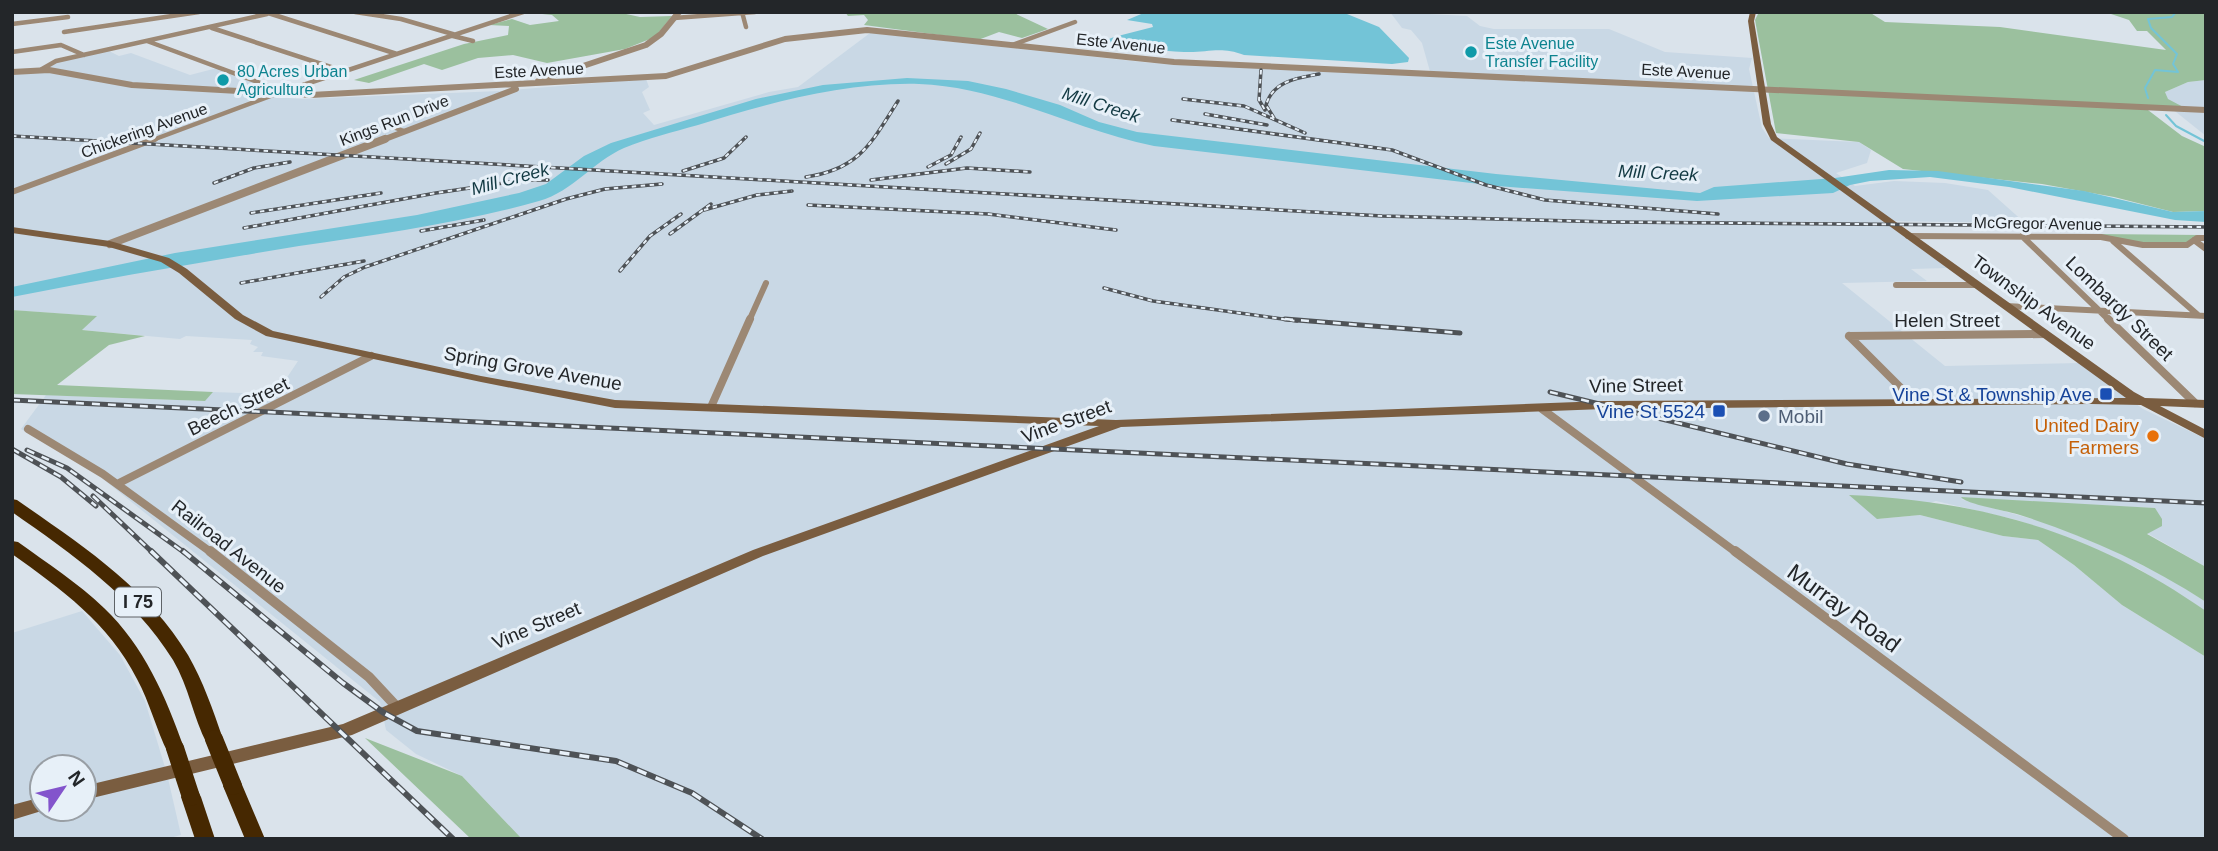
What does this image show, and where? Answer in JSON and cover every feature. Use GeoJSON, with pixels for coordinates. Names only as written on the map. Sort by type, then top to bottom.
{"type":"FeatureCollection","features":[{"type":"Feature","properties":{"kind":"highway","name":"I 75"},"geometry":{"type":"LineString","coordinates":[[12,504],[109,575],[142,606],[182,662],[196,688],[255,839]]}},
{"type":"Feature","properties":{"kind":"highway","name":"I 75"},"geometry":{"type":"LineString","coordinates":[[12,545],[76,593],[118,634],[145,674],[176,748],[205,839]]}},
{"type":"Feature","properties":{"kind":"main road","name":"Township Avenue"},"geometry":{"type":"LineString","coordinates":[[1753,12],[1751,21],[1771,134],[1845,192],[2139,401],[2206,435]]}},
{"type":"Feature","properties":{"kind":"main road","name":"Spring Grove Avenue"},"geometry":{"type":"LineString","coordinates":[[12,230],[110,244],[148,254],[183,271],[216,301],[261,330],[295,341],[606,403],[1039,423],[1119,423]]}},
{"type":"Feature","properties":{"kind":"main road","name":"Vine Street"},"geometry":{"type":"LineString","coordinates":[[98,790],[346,730],[396,706],[758,553],[1119,423],[1604,405],[1914,401],[2139,401],[2200,404]]}},
{"type":"Feature","properties":{"kind":"street"},"geometry":{"type":"LineString","coordinates":[[64,32],[168,14],[199,12]]}},
{"type":"Feature","properties":{"kind":"street"},"geometry":{"type":"LineString","coordinates":[[355,12],[401,19],[473,41]]}},
{"type":"Feature","properties":{"kind":"street","name":"Chickering Avenue"},"geometry":{"type":"LineString","coordinates":[[12,192],[276,94],[523,12]]}},
{"type":"Feature","properties":{"kind":"street"},"geometry":{"type":"LineString","coordinates":[[676,15],[755,12]]}},
{"type":"Feature","properties":{"kind":"street"},"geometry":{"type":"LineString","coordinates":[[42,69],[49,64],[84,55],[266,13],[397,54]]}},
{"type":"Feature","properties":{"kind":"street"},"geometry":{"type":"LineString","coordinates":[[743,13],[746,27]]}},
{"type":"Feature","properties":{"kind":"street"},"geometry":{"type":"LineString","coordinates":[[12,24],[68,14],[61,45]]}},
{"type":"Feature","properties":{"kind":"street","name":"Kings Run Drive"},"geometry":{"type":"LineString","coordinates":[[110,244],[526,85],[646,45],[676,15]]}},
{"type":"Feature","properties":{"kind":"street"},"geometry":{"type":"LineString","coordinates":[[1012,45],[1075,22]]}},
{"type":"Feature","properties":{"kind":"street"},"geometry":{"type":"LineString","coordinates":[[209,27],[344,71]]}},
{"type":"Feature","properties":{"kind":"street","name":"Este Avenue"},"geometry":{"type":"LineString","coordinates":[[12,72],[42,69],[116,83],[276,94],[365,94],[678,74],[716,64],[760,46],[839,31],[873,30],[1174,62],[2206,110]]}},
{"type":"Feature","properties":{"kind":"street"},"geometry":{"type":"LineString","coordinates":[[147,41],[271,87]]}},
{"type":"Feature","properties":{"kind":"street"},"geometry":{"type":"LineString","coordinates":[[12,52],[61,45],[84,55]]}},
{"type":"Feature","properties":{"kind":"street"},"geometry":{"type":"LineString","coordinates":[[574,69],[579,82]]}},
{"type":"Feature","properties":{"kind":"street"},"geometry":{"type":"LineString","coordinates":[[387,125],[404,131]]}},
{"type":"Feature","properties":{"kind":"street","name":"McGregor Avenue"},"geometry":{"type":"LineString","coordinates":[[1908,236],[2111,239],[2143,245],[2188,244],[2206,238]]}},
{"type":"Feature","properties":{"kind":"street","name":"Lombardy Street"},"geometry":{"type":"LineString","coordinates":[[2022,236],[2200,404]]}},
{"type":"Feature","properties":{"kind":"street"},"geometry":{"type":"LineString","coordinates":[[2111,239],[2204,318]]}},
{"type":"Feature","properties":{"kind":"street"},"geometry":{"type":"LineString","coordinates":[[2194,240],[2206,249]]}},
{"type":"Feature","properties":{"kind":"street"},"geometry":{"type":"LineString","coordinates":[[711,407],[766,283]]}},
{"type":"Feature","properties":{"kind":"street"},"geometry":{"type":"LineString","coordinates":[[1896,285],[1976,285]]}},
{"type":"Feature","properties":{"kind":"street"},"geometry":{"type":"LineString","coordinates":[[2006,306],[2204,318]]}},
{"type":"Feature","properties":{"kind":"street","name":"Helen Street"},"geometry":{"type":"LineString","coordinates":[[1914,401],[1849,336],[2045,334]]}},
{"type":"Feature","properties":{"kind":"street","name":"Beech Street"},"geometry":{"type":"LineString","coordinates":[[119,483],[371,356]]}},
{"type":"Feature","properties":{"kind":"street","name":"Murray Road"},"geometry":{"type":"LineString","coordinates":[[1542,409],[2124,839]]}},
{"type":"Feature","properties":{"kind":"street","name":"Railroad Avenue"},"geometry":{"type":"LineString","coordinates":[[28,429],[119,483],[254,586],[360,672],[396,706]]}},
{"type":"Feature","properties":{"kind":"shaded area"},"geometry":{"type":"Polygon","coordinates":[[[1390,12],[1467,16],[1480,26],[1494,29],[1609,29],[1665,52],[1752,58],[1749,69],[1762,128],[1769,138],[1859,142],[1871,150],[1867,163],[1836,173],[1855,186],[1894,181],[1945,183],[1988,190],[2025,223],[1883,221],[1947,268],[1911,269],[1927,281],[1842,283],[1945,366],[2081,363],[2143,409],[2206,439],[2206,567],[2147,533],[2155,508],[1960,499],[2047,523],[2113,550],[2175,582],[2206,602],[2206,611],[2139,569],[2077,541],[2017,520],[1936,501],[1877,519],[1920,515],[2003,536],[2038,540],[2074,565],[2122,605],[2206,657],[2206,839],[522,839],[462,776],[416,754],[386,730],[380,702],[98,475],[21,429],[46,395],[204,401],[213,392],[267,394],[288,376],[298,361],[261,356],[263,352],[253,352],[258,347],[250,344],[252,340],[186,336],[180,339],[82,330],[96,316],[12,310],[12,74],[37,72],[53,63],[109,51],[119,56],[131,53],[190,75],[217,68],[263,86],[248,95],[302,99],[500,91],[646,79],[649,87],[642,92],[650,110],[643,113],[654,125],[769,92],[798,87],[870,33],[1151,63],[1431,75],[1422,43],[1411,30],[1402,28],[1390,12]]]}},
{"type":"Feature","properties":{"kind":"shaded area"},"geometry":{"type":"Polygon","coordinates":[[[2206,80],[2206,136],[2171,108],[2165,92],[2188,82],[2206,80]]]}},
{"type":"Feature","properties":{"kind":"shaded area"},"geometry":{"type":"Polygon","coordinates":[[[82,611],[120,655],[145,701],[167,774],[181,835],[166,839],[12,839],[12,633],[82,611]]]}},
{"type":"Feature","properties":{"kind":"green space"},"geometry":{"type":"Polygon","coordinates":[[[523,12],[617,12],[640,17],[672,16],[655,37],[625,49],[547,63],[513,55],[478,58],[442,70],[424,64],[369,83],[354,80],[464,44],[508,35],[509,26],[489,25],[512,19],[530,25],[559,21],[552,15],[523,12]]]}},
{"type":"Feature","properties":{"kind":"green space"},"geometry":{"type":"Polygon","coordinates":[[[845,12],[1012,12],[1048,29],[1022,38],[999,32],[978,40],[864,25],[868,20],[864,15],[848,16],[845,12]]]}},
{"type":"Feature","properties":{"kind":"green space"},"geometry":{"type":"Polygon","coordinates":[[[1759,12],[1869,12],[1885,22],[2000,27],[2166,50],[2147,31],[2137,31],[2129,20],[2105,12],[2206,12],[2206,80],[2188,82],[2165,92],[2168,99],[2187,109],[2144,107],[2182,136],[2206,147],[2206,211],[2173,212],[2114,197],[2042,184],[1903,169],[1859,142],[1776,133],[1755,20],[1759,12]]]}},
{"type":"Feature","properties":{"kind":"green space"},"geometry":{"type":"Polygon","coordinates":[[[2096,234],[2202,235],[2180,244],[2151,245],[2096,234]]]}},
{"type":"Feature","properties":{"kind":"green space"},"geometry":{"type":"Polygon","coordinates":[[[12,310],[97,316],[82,330],[145,336],[109,345],[57,385],[213,392],[205,401],[12,394],[12,310]]]}},
{"type":"Feature","properties":{"kind":"green space"},"geometry":{"type":"Polygon","coordinates":[[[1849,495],[1946,505],[1992,514],[2036,526],[2122,561],[2206,611],[2206,657],[2122,605],[2074,565],[2038,540],[2003,536],[1920,515],[1877,519],[1849,495]]]}},
{"type":"Feature","properties":{"kind":"green space"},"geometry":{"type":"Polygon","coordinates":[[[1961,497],[2155,508],[2162,519],[2162,526],[2147,534],[2206,567],[2206,602],[2162,575],[2093,542],[2045,523],[1970,502],[1961,497]]]}},
{"type":"Feature","properties":{"kind":"green space"},"geometry":{"type":"Polygon","coordinates":[[[365,738],[462,776],[522,839],[471,839],[365,738]]]}},
{"type":"Feature","properties":{"kind":"water"},"geometry":{"type":"Polygon","coordinates":[[[1146,12],[1347,14],[1379,27],[1409,58],[1408,62],[1392,64],[1244,55],[1221,50],[1192,52],[1148,49],[1111,43],[1109,39],[1114,37],[1153,27],[1152,24],[1127,20],[1146,12]]]}},
{"type":"Feature","properties":{"kind":"water"},"geometry":{"type":"Polygon","coordinates":[[[907,78],[968,81],[1006,89],[1060,105],[1099,122],[1137,132],[1496,174],[1700,193],[1714,187],[1835,178],[1889,170],[1938,171],[2084,191],[2173,212],[2206,211],[2206,222],[2175,220],[2009,187],[1930,177],[1870,181],[1850,185],[1833,193],[1697,201],[1497,186],[1154,146],[979,93],[950,87],[891,84],[807,96],[642,141],[613,154],[563,190],[539,201],[510,209],[12,297],[12,287],[175,253],[417,215],[519,193],[546,184],[584,156],[611,143],[756,99],[823,85],[907,78]]]}},
{"type":"Feature","properties":{"kind":"waterway"},"geometry":{"type":"LineString","coordinates":[[2148,98],[2145,88],[2155,70],[2178,72],[2173,64],[2177,54],[2151,28],[2148,19],[2172,17],[2176,12]]}},
{"type":"Feature","properties":{"kind":"waterway"},"geometry":{"type":"LineString","coordinates":[[2166,115],[2176,126],[2206,142]]}},
{"type":"Feature","properties":{"kind":"railway"},"geometry":{"type":"LineString","coordinates":[[1261,70],[1259,100],[1265,110]]}},
{"type":"Feature","properties":{"kind":"railway"},"geometry":{"type":"LineString","coordinates":[[1274,118],[1266,105],[1274,91],[1287,82],[1319,74]]}},
{"type":"Feature","properties":{"kind":"railway"},"geometry":{"type":"LineString","coordinates":[[1183,99],[1244,106],[1305,133]]}},
{"type":"Feature","properties":{"kind":"railway"},"geometry":{"type":"LineString","coordinates":[[806,177],[839,168],[852,161],[871,141],[898,101]]}},
{"type":"Feature","properties":{"kind":"railway"},"geometry":{"type":"LineString","coordinates":[[1205,114],[1267,125]]}},
{"type":"Feature","properties":{"kind":"railway"},"geometry":{"type":"LineString","coordinates":[[1172,120],[1392,150],[1486,185],[1545,200],[1718,214]]}},
{"type":"Feature","properties":{"kind":"railway"},"geometry":{"type":"LineString","coordinates":[[946,164],[971,149],[980,133]]}},
{"type":"Feature","properties":{"kind":"railway"},"geometry":{"type":"LineString","coordinates":[[12,136],[1382,216],[1612,222],[2206,227]]}},
{"type":"Feature","properties":{"kind":"railway"},"geometry":{"type":"LineString","coordinates":[[683,171],[724,158],[746,137]]}},
{"type":"Feature","properties":{"kind":"railway"},"geometry":{"type":"LineString","coordinates":[[928,167],[951,155],[961,137]]}},
{"type":"Feature","properties":{"kind":"railway"},"geometry":{"type":"LineString","coordinates":[[214,183],[254,168],[290,162]]}},
{"type":"Feature","properties":{"kind":"railway"},"geometry":{"type":"LineString","coordinates":[[871,180],[967,168],[1030,172]]}},
{"type":"Feature","properties":{"kind":"railway"},"geometry":{"type":"LineString","coordinates":[[244,228],[436,193],[524,180],[548,180]]}},
{"type":"Feature","properties":{"kind":"railway"},"geometry":{"type":"LineString","coordinates":[[321,297],[344,277],[365,267],[566,199],[605,189],[662,184]]}},
{"type":"Feature","properties":{"kind":"railway"},"geometry":{"type":"LineString","coordinates":[[704,210],[757,195],[792,191]]}},
{"type":"Feature","properties":{"kind":"railway"},"geometry":{"type":"LineString","coordinates":[[251,213],[381,193]]}},
{"type":"Feature","properties":{"kind":"railway"},"geometry":{"type":"LineString","coordinates":[[670,234],[711,204]]}},
{"type":"Feature","properties":{"kind":"railway"},"geometry":{"type":"LineString","coordinates":[[808,205],[988,214],[1116,230]]}},
{"type":"Feature","properties":{"kind":"railway"},"geometry":{"type":"LineString","coordinates":[[620,271],[650,236],[681,214]]}},
{"type":"Feature","properties":{"kind":"railway"},"geometry":{"type":"LineString","coordinates":[[421,231],[484,220]]}},
{"type":"Feature","properties":{"kind":"railway"},"geometry":{"type":"LineString","coordinates":[[241,283],[364,261]]}},
{"type":"Feature","properties":{"kind":"railway"},"geometry":{"type":"LineString","coordinates":[[1104,288],[1153,301],[1297,321]]}},
{"type":"Feature","properties":{"kind":"railway"},"geometry":{"type":"LineString","coordinates":[[1285,319],[1460,333]]}},
{"type":"Feature","properties":{"kind":"railway"},"geometry":{"type":"LineString","coordinates":[[1550,392],[1847,464],[1961,482]]}},
{"type":"Feature","properties":{"kind":"railway"},"geometry":{"type":"LineString","coordinates":[[12,400],[2206,503]]}},
{"type":"Feature","properties":{"kind":"railway"},"geometry":{"type":"LineString","coordinates":[[12,449],[61,477],[96,506]]}},
{"type":"Feature","properties":{"kind":"railway"},"geometry":{"type":"LineString","coordinates":[[27,450],[67,468],[185,553]]}},
{"type":"Feature","properties":{"kind":"railway"},"geometry":{"type":"LineString","coordinates":[[93,496],[153,553]]}},
{"type":"Feature","properties":{"kind":"railway"},"geometry":{"type":"LineString","coordinates":[[151,551],[453,839]]}},
{"type":"Feature","properties":{"kind":"railway"},"geometry":{"type":"LineString","coordinates":[[183,551],[343,683],[384,713],[417,731],[616,761],[692,793],[762,839]]}},
{"type":"Feature","properties":{"kind":"place","name":"Este Avenue Transfer Facility"},"geometry":{"type":"Point","coordinates":[1471,52]}},
{"type":"Feature","properties":{"kind":"place","name":"80 Acres Urban Agriculture"},"geometry":{"type":"Point","coordinates":[223,80]}},
{"type":"Feature","properties":{"kind":"place","name":"Vine St & Township Ave"},"geometry":{"type":"Point","coordinates":[2106,394]}},
{"type":"Feature","properties":{"kind":"place","name":"Vine St 5524"},"geometry":{"type":"Point","coordinates":[1719,411]}},
{"type":"Feature","properties":{"kind":"place","name":"Mobil"},"geometry":{"type":"Point","coordinates":[1764,416]}},
{"type":"Feature","properties":{"kind":"place","name":"United Dairy Farmers"},"geometry":{"type":"Point","coordinates":[2153,436]}},
{"type":"Feature","properties":{"kind":"water label","name":"Mill Creek"},"geometry":{"type":"Point","coordinates":[1101,105]}},
{"type":"Feature","properties":{"kind":"water label","name":"Mill Creek"},"geometry":{"type":"Point","coordinates":[1658,173]}},
{"type":"Feature","properties":{"kind":"water label","name":"Mill Creek"},"geometry":{"type":"Point","coordinates":[510,179]}}]}
